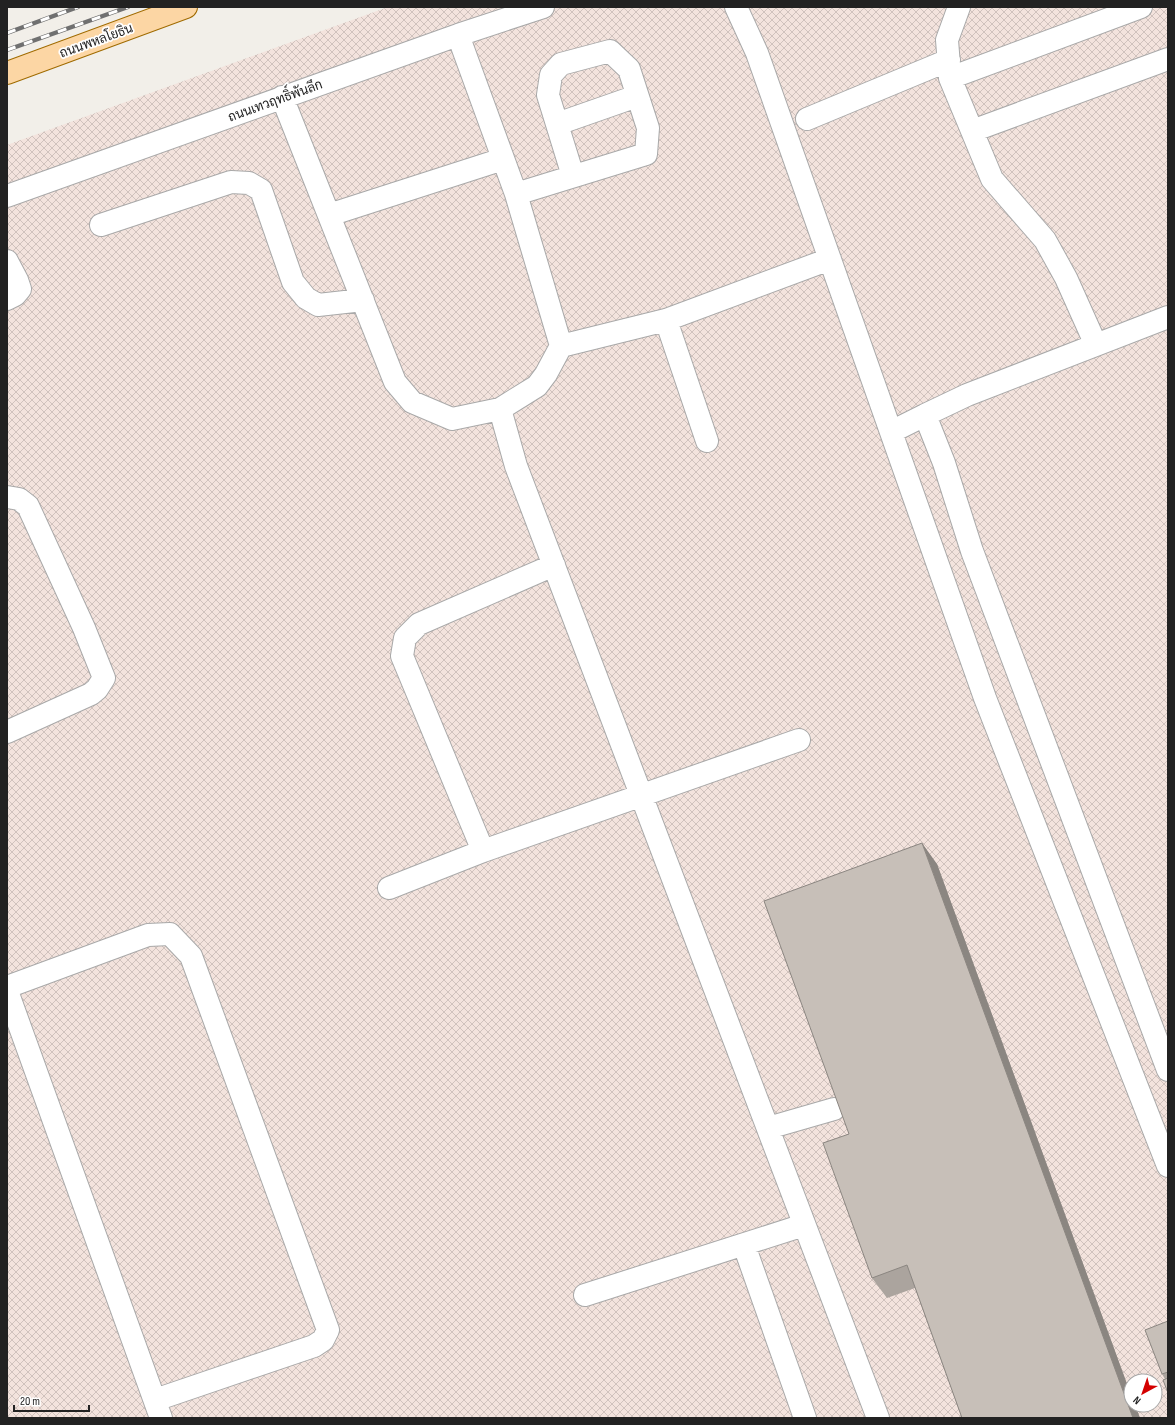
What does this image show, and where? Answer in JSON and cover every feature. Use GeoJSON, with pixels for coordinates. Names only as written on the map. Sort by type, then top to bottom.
{"type":"FeatureCollection","features":[{"type":"Feature","properties":{"kind":"main road","name":"ถนนพหลโยธิน"},"geometry":{"type":"LineString","coordinates":[[7,73],[186,7]]}},
{"type":"Feature","properties":{"kind":"street","name":"ถนนเทวฤทธิ์พันลึก"},"geometry":{"type":"LineString","coordinates":[[7,196],[458,34],[543,7]]}},
{"type":"Feature","properties":{"kind":"street"},"geometry":{"type":"LineString","coordinates":[[736,7],[757,53],[986,698],[1168,1166]]}},
{"type":"Feature","properties":{"kind":"street"},"geometry":{"type":"LineString","coordinates":[[959,7],[947,40],[950,69],[972,131],[992,179],[1045,240],[1066,278],[1096,345]]}},
{"type":"Feature","properties":{"kind":"street"},"geometry":{"type":"LineString","coordinates":[[807,119],[950,69],[1141,7]]}},
{"type":"Feature","properties":{"kind":"street"},"geometry":{"type":"LineString","coordinates":[[282,97],[395,382],[412,402],[452,419],[500,409],[537,386],[546,374],[561,346],[516,194],[458,34]]}},
{"type":"Feature","properties":{"kind":"street"},"geometry":{"type":"LineString","coordinates":[[516,194],[646,154],[648,128],[629,69],[610,51],[561,64],[550,75],[548,95],[573,176]]}},
{"type":"Feature","properties":{"kind":"street"},"geometry":{"type":"LineString","coordinates":[[972,131],[1168,59]]}},
{"type":"Feature","properties":{"kind":"street"},"geometry":{"type":"LineString","coordinates":[[557,124],[637,96]]}},
{"type":"Feature","properties":{"kind":"street"},"geometry":{"type":"LineString","coordinates":[[329,215],[503,159]]}},
{"type":"Feature","properties":{"kind":"street"},"geometry":{"type":"LineString","coordinates":[[101,225],[231,182],[249,183],[261,190],[293,282],[306,298],[318,305],[363,300]]}},
{"type":"Feature","properties":{"kind":"street"},"geometry":{"type":"LineString","coordinates":[[561,346],[666,320],[830,259]]}},
{"type":"Feature","properties":{"kind":"street"},"geometry":{"type":"LineString","coordinates":[[7,261],[20,289],[7,299]]}},
{"type":"Feature","properties":{"kind":"street"},"geometry":{"type":"LineString","coordinates":[[891,432],[967,395],[1168,317]]}},
{"type":"Feature","properties":{"kind":"street"},"geometry":{"type":"LineString","coordinates":[[666,320],[707,441]]}},
{"type":"Feature","properties":{"kind":"street"},"geometry":{"type":"LineString","coordinates":[[500,409],[516,466],[878,1418]]}},
{"type":"Feature","properties":{"kind":"street"},"geometry":{"type":"LineString","coordinates":[[925,415],[944,463],[972,551],[1168,1070]]}},
{"type":"Feature","properties":{"kind":"street"},"geometry":{"type":"LineString","coordinates":[[7,497],[19,499],[28,506],[84,628],[104,678],[97,689],[91,694],[7,732]]}},
{"type":"Feature","properties":{"kind":"street"},"geometry":{"type":"LineString","coordinates":[[483,851],[402,656],[405,638],[419,624],[554,565]]}},
{"type":"Feature","properties":{"kind":"street"},"geometry":{"type":"LineString","coordinates":[[389,888],[483,851],[799,740]]}},
{"type":"Feature","properties":{"kind":"street"},"geometry":{"type":"LineString","coordinates":[[7,987],[148,935],[170,934],[191,956],[328,1330],[323,1340],[314,1346],[158,1409],[7,991]]}},
{"type":"Feature","properties":{"kind":"street"},"geometry":{"type":"LineString","coordinates":[[768,1128],[834,1109]]}},
{"type":"Feature","properties":{"kind":"street"},"geometry":{"type":"LineString","coordinates":[[585,1295],[804,1225]]}},
{"type":"Feature","properties":{"kind":"street"},"geometry":{"type":"LineString","coordinates":[[744,1245],[805,1418]]}},
{"type":"Feature","properties":{"kind":"shaded area"},"geometry":{"type":"Polygon","coordinates":[[[388,7],[1168,7],[1168,1418],[7,1418],[7,145],[388,7]]]}},
{"type":"Feature","properties":{"kind":"building"},"geometry":{"type":"Polygon","coordinates":[[[922,843],[1123,1391],[1123,1413],[1131,1413],[1133,1418],[962,1418],[907,1265],[872,1278],[823,1143],[849,1134],[764,901],[922,843]]]}},
{"type":"Feature","properties":{"kind":"building"},"geometry":{"type":"Polygon","coordinates":[[[1168,1321],[1168,1372],[1162,1373],[1145,1330],[1168,1321]]]}},
{"type":"Feature","properties":{"kind":"building"},"geometry":{"type":"Polygon","coordinates":[[[1168,1378],[1168,1393],[1163,1380],[1168,1378]]]}},
{"type":"Feature","properties":{"kind":"railway"},"geometry":{"type":"LineString","coordinates":[[7,33],[78,7]]}},
{"type":"Feature","properties":{"kind":"railway"},"geometry":{"type":"LineString","coordinates":[[7,50],[128,7]]}}]}
